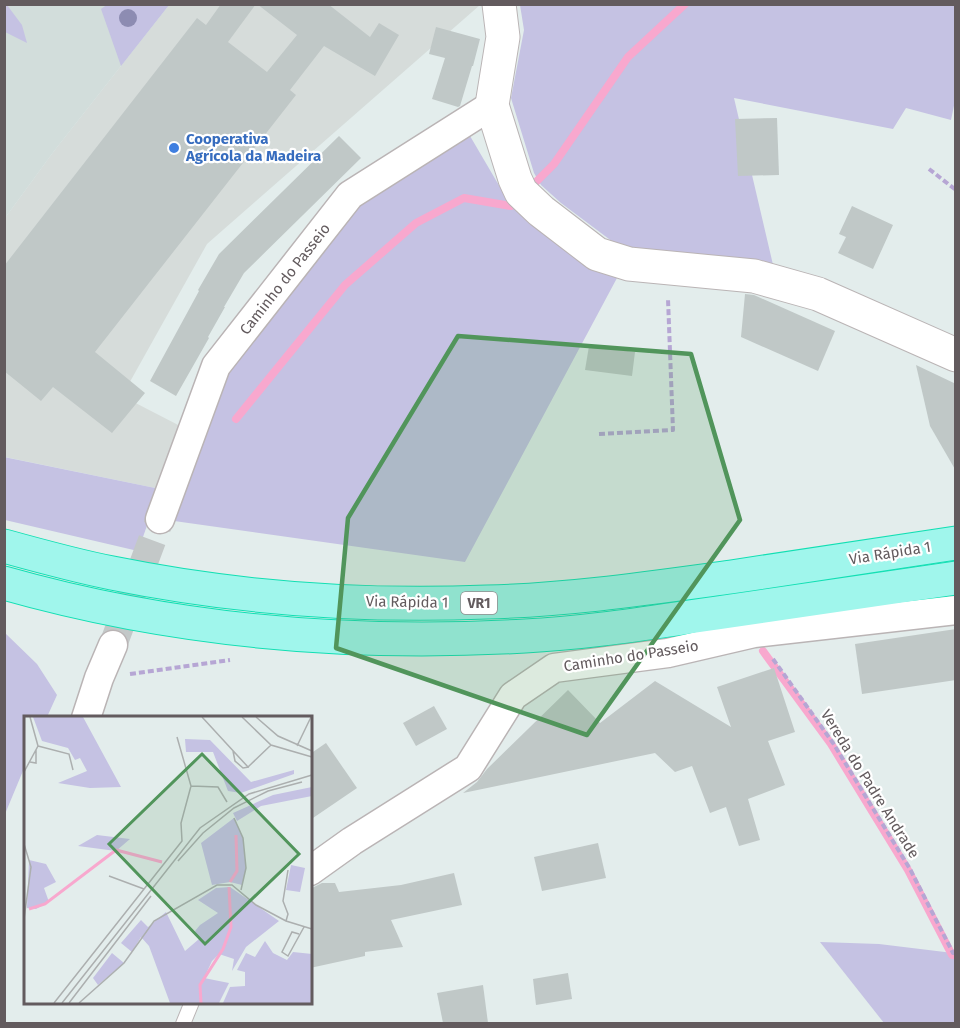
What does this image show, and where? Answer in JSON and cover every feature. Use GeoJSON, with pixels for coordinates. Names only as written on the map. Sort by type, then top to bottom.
{"type":"FeatureCollection","features":[{"type":"Feature","properties":{"kind":"highway","name":"Via Rápida 1"},"geometry":{"type":"LineString","coordinates":[[4,546],[112,573],[183,585],[266,596],[400,603],[487,602],[574,597],[660,587],[956,543]]}},
{"type":"Feature","properties":{"kind":"highway"},"geometry":{"type":"LineString","coordinates":[[4,583],[94,605],[168,619],[242,629],[317,636],[437,639],[526,636],[593,630],[956,578]]}},
{"type":"Feature","properties":{"kind":"street"},"geometry":{"type":"LineString","coordinates":[[499,4],[504,37],[492,105],[515,180],[521,192],[541,211],[597,254],[629,264],[754,276],[818,294],[956,355]]}},
{"type":"Feature","properties":{"kind":"street","name":"Caminho do Passeio"},"geometry":{"type":"LineString","coordinates":[[160,519],[216,366],[350,195],[492,105]]}},
{"type":"Feature","properties":{"kind":"street","name":"Caminho do Passeio"},"geometry":{"type":"LineString","coordinates":[[312,870],[352,841],[468,768],[513,696],[554,668],[668,653],[754,633],[956,610]]}},
{"type":"Feature","properties":{"kind":"street"},"geometry":{"type":"LineString","coordinates":[[86,716],[113,645]]}},
{"type":"Feature","properties":{"kind":"lane"},"geometry":{"type":"LineString","coordinates":[[183,1023],[191,1004]]}},
{"type":"Feature","properties":{"kind":"path"},"geometry":{"type":"LineString","coordinates":[[929,169],[956,190]]}},
{"type":"Feature","properties":{"kind":"path"},"geometry":{"type":"LineString","coordinates":[[599,434],[673,430],[666,268]]}},
{"type":"Feature","properties":{"kind":"path","name":"Vereda do Padre Andrade"},"geometry":{"type":"LineString","coordinates":[[754,633],[832,743],[910,869],[955,954]]}},
{"type":"Feature","properties":{"kind":"highlighted area"},"geometry":{"type":"Polygon","coordinates":[[[458,336],[691,354],[740,520],[587,735],[336,648],[348,518],[458,336]]]}},
{"type":"Feature","properties":{"kind":"shaded area"},"geometry":{"type":"Polygon","coordinates":[[[108,4],[169,5],[121,66],[101,9],[108,4]]]}},
{"type":"Feature","properties":{"kind":"shaded area"},"geometry":{"type":"Polygon","coordinates":[[[4,5],[7,5],[22,25],[27,43],[5,32],[4,5]]]}},
{"type":"Feature","properties":{"kind":"shaded area"},"geometry":{"type":"Polygon","coordinates":[[[5,5],[169,5],[54,151],[5,218],[5,5]]]}},
{"type":"Feature","properties":{"kind":"shaded area"},"geometry":{"type":"Polygon","coordinates":[[[169,5],[480,5],[207,244],[122,396],[184,428],[160,489],[5,457],[5,218],[54,151],[169,5]]]}},
{"type":"Feature","properties":{"kind":"shaded area"},"geometry":{"type":"Polygon","coordinates":[[[520,5],[955,5],[956,96],[951,120],[906,108],[893,129],[734,98],[774,269],[686,262],[617,245],[561,203],[541,185],[534,173],[511,98],[524,30],[520,5]]]}},
{"type":"Feature","properties":{"kind":"shaded area"},"geometry":{"type":"Polygon","coordinates":[[[463,124],[511,206],[617,278],[465,562],[160,519],[216,366],[350,195],[463,124]]]}},
{"type":"Feature","properties":{"kind":"shaded area"},"geometry":{"type":"Polygon","coordinates":[[[4,457],[160,489],[138,551],[5,520],[4,457]]]}},
{"type":"Feature","properties":{"kind":"shaded area"},"geometry":{"type":"Polygon","coordinates":[[[5,633],[37,664],[57,695],[47,716],[24,716],[24,768],[5,814],[5,633]]]}},
{"type":"Feature","properties":{"kind":"shaded area"},"geometry":{"type":"Polygon","coordinates":[[[820,942],[879,944],[953,953],[956,956],[955,1023],[884,1023],[820,942]]]}},
{"type":"Feature","properties":{"kind":"building"},"geometry":{"type":"Polygon","coordinates":[[[221,4],[256,4],[228,42],[267,72],[297,35],[257,4],[328,4],[370,37],[379,23],[399,35],[375,76],[324,46],[290,90],[296,95],[95,352],[145,393],[112,433],[53,387],[41,401],[4,371],[4,266],[197,18],[206,25],[221,4]]]}},
{"type":"Feature","properties":{"kind":"building"},"geometry":{"type":"Polygon","coordinates":[[[436,27],[480,39],[458,107],[432,99],[445,58],[429,54],[436,27]]]}},
{"type":"Feature","properties":{"kind":"building"},"geometry":{"type":"Polygon","coordinates":[[[777,118],[779,175],[738,176],[735,119],[777,118]]]}},
{"type":"Feature","properties":{"kind":"building"},"geometry":{"type":"Polygon","coordinates":[[[339,136],[361,158],[244,273],[176,396],[150,381],[219,254],[339,136]]]}},
{"type":"Feature","properties":{"kind":"building"},"geometry":{"type":"Polygon","coordinates":[[[852,206],[893,225],[873,269],[838,253],[846,237],[839,234],[852,206]]]}},
{"type":"Feature","properties":{"kind":"building"},"geometry":{"type":"Polygon","coordinates":[[[745,294],[754,295],[835,331],[818,371],[741,337],[745,294]]]}},
{"type":"Feature","properties":{"kind":"building"},"geometry":{"type":"Polygon","coordinates":[[[589,346],[635,352],[632,376],[585,370],[589,346]]]}},
{"type":"Feature","properties":{"kind":"building"},"geometry":{"type":"Polygon","coordinates":[[[916,365],[956,384],[956,471],[930,426],[916,365]]]}},
{"type":"Feature","properties":{"kind":"building"},"geometry":{"type":"Polygon","coordinates":[[[956,629],[956,680],[862,694],[855,644],[956,629]]]}},
{"type":"Feature","properties":{"kind":"building"},"geometry":{"type":"Polygon","coordinates":[[[774,668],[795,732],[768,741],[785,785],[748,799],[760,840],[739,846],[726,807],[710,813],[692,766],[675,772],[655,753],[463,793],[477,782],[487,769],[568,690],[600,723],[655,681],[731,727],[717,687],[774,668]]]}},
{"type":"Feature","properties":{"kind":"building"},"geometry":{"type":"Polygon","coordinates":[[[434,706],[447,729],[416,746],[403,723],[434,706]]]}},
{"type":"Feature","properties":{"kind":"building"},"geometry":{"type":"Polygon","coordinates":[[[326,743],[357,788],[312,819],[312,753],[326,743]]]}},
{"type":"Feature","properties":{"kind":"building"},"geometry":{"type":"Polygon","coordinates":[[[598,843],[606,878],[542,891],[534,857],[598,843]]]}},
{"type":"Feature","properties":{"kind":"building"},"geometry":{"type":"Polygon","coordinates":[[[454,873],[462,905],[391,920],[403,947],[365,952],[365,956],[312,968],[312,888],[322,883],[335,883],[339,892],[401,885],[454,873]]]}},
{"type":"Feature","properties":{"kind":"building"},"geometry":{"type":"Polygon","coordinates":[[[568,973],[572,999],[536,1005],[533,979],[568,973]]]}},
{"type":"Feature","properties":{"kind":"building"},"geometry":{"type":"Polygon","coordinates":[[[483,985],[488,1023],[443,1023],[437,993],[483,985]]]}},
{"type":"Feature","properties":{"kind":"waterway"},"geometry":{"type":"LineString","coordinates":[[529,189],[554,164],[628,57],[685,4]]}},
{"type":"Feature","properties":{"kind":"waterway"},"geometry":{"type":"LineString","coordinates":[[236,419],[345,285],[416,223],[464,198],[511,206],[520,198]]}},
{"type":"Feature","properties":{"kind":"waterway"},"geometry":{"type":"LineString","coordinates":[[763,651],[831,744],[908,870],[952,955],[956,955]]}},
{"type":"Feature","properties":{"kind":"tunnel"},"geometry":{"type":"LineString","coordinates":[[113,645],[160,519]]}},
{"type":"Feature","properties":{"kind":"place","name":"Cooperativa Agrícola da Madeira"},"geometry":{"type":"Point","coordinates":[174,148]}}]}
